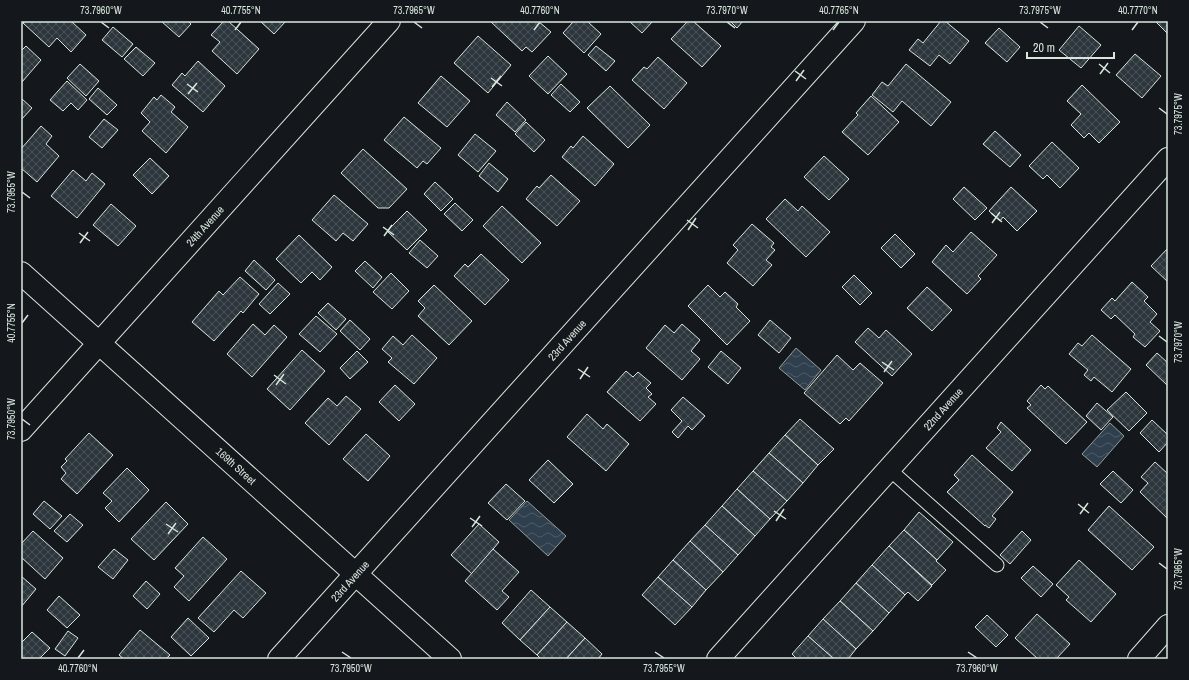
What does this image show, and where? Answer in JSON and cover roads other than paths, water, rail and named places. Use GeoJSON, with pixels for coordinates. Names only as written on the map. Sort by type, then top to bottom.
{"type":"FeatureCollection","features":[{"type":"Feature","properties":{"kind":"street","name":"24th Avenue"},"geometry":{"type":"LineString","coordinates":[[21,430],[390,21]]}},
{"type":"Feature","properties":{"kind":"street","name":"23rd Avenue"},"geometry":{"type":"LineString","coordinates":[[279,659],[854,21]]}},
{"type":"Feature","properties":{"kind":"street","name":"22nd Avenue"},"geometry":{"type":"LineString","coordinates":[[718,659],[1168,159]]}},
{"type":"Feature","properties":{"kind":"street","name":"169th Street"},"geometry":{"type":"LineString","coordinates":[[21,273],[450,659]]}},
{"type":"Feature","properties":{"kind":"street"},"geometry":{"type":"LineString","coordinates":[[1139,659],[1168,626]]}},
{"type":"Feature","properties":{"kind":"lane"},"geometry":{"type":"LineString","coordinates":[[889,469],[997,565]]}},
{"type":"Feature","properties":{"kind":"water"},"geometry":{"type":"Polygon","coordinates":[[[796,348],[821,370],[805,390],[779,368],[796,348]]]}},
{"type":"Feature","properties":{"kind":"water"},"geometry":{"type":"Polygon","coordinates":[[[1110,423],[1124,436],[1097,467],[1082,454],[1110,423]]]}},
{"type":"Feature","properties":{"kind":"water"},"geometry":{"type":"Polygon","coordinates":[[[527,501],[566,536],[548,556],[509,520],[527,501]]]}}]}
